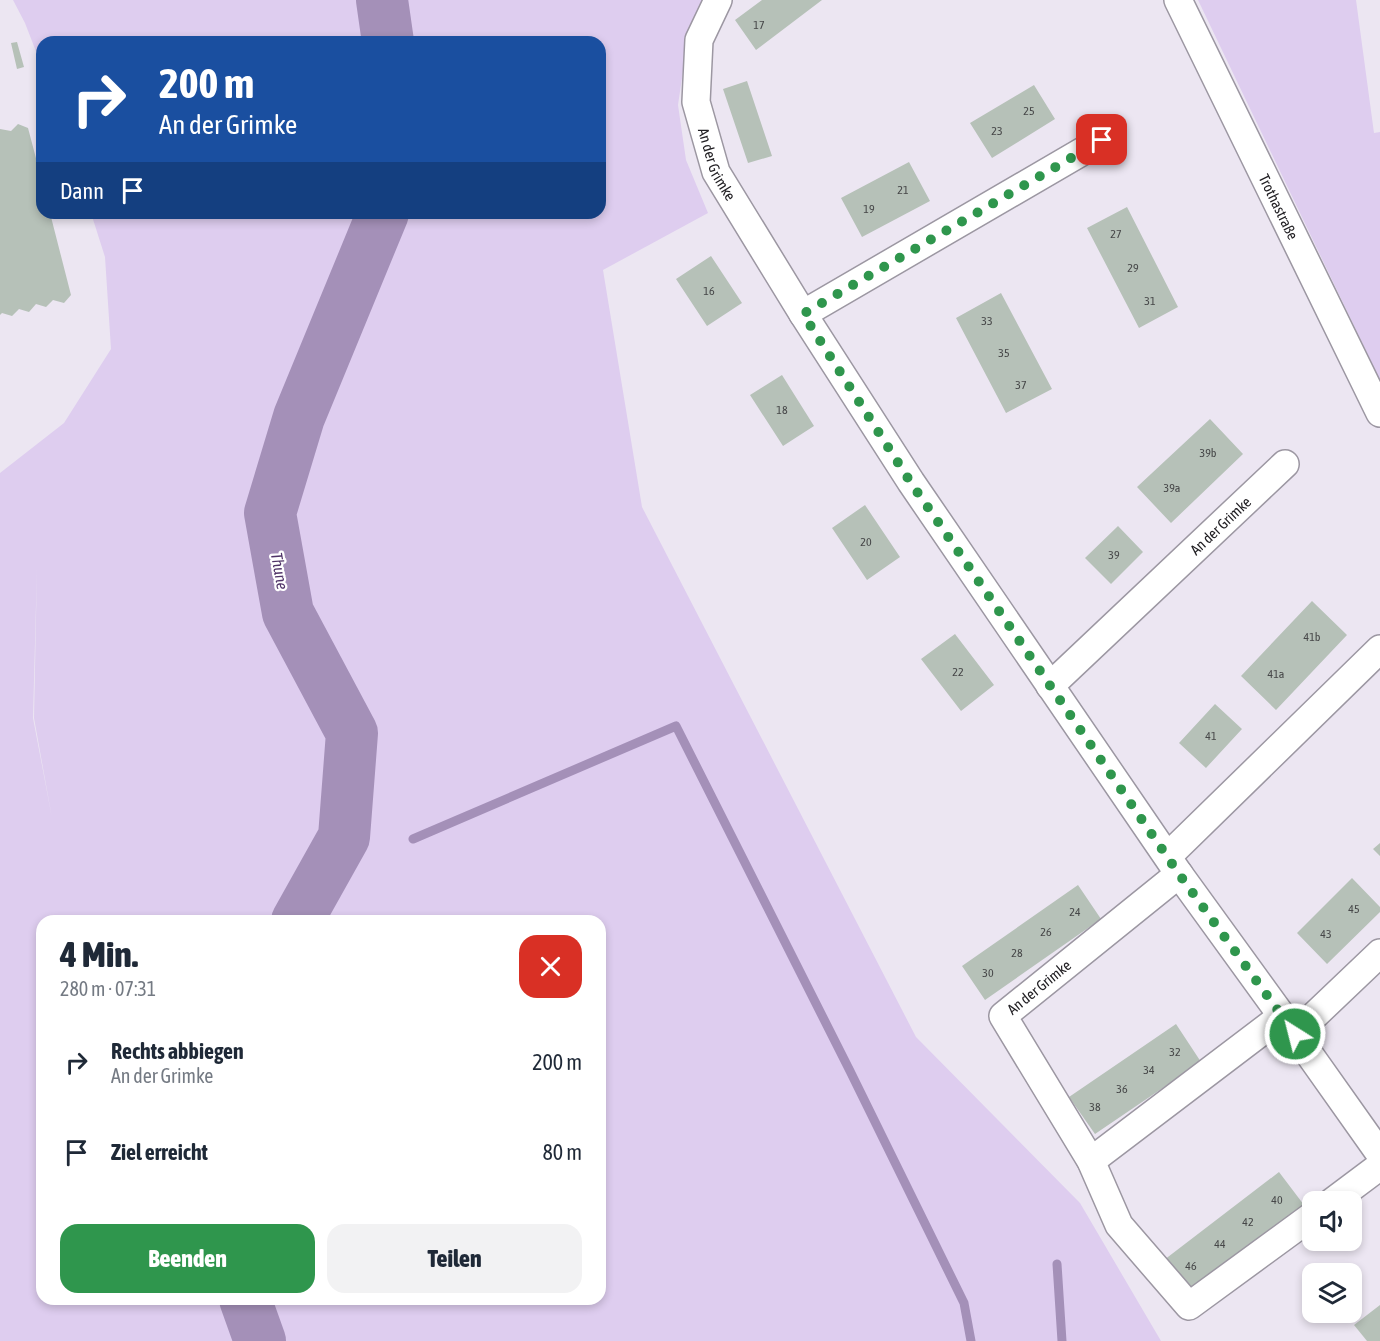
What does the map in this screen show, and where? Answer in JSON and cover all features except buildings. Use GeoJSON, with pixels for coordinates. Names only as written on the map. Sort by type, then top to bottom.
{"type":"FeatureCollection","features":[{"type":"Feature","properties":{"kind":"street","name":"An der Grimke"},"geometry":{"type":"LineString","coordinates":[[718,0],[699,40],[696,102],[716,172],[911,483],[1173,865],[1380,1154]]}},
{"type":"Feature","properties":{"kind":"street","name":"Trothastraße"},"geometry":{"type":"LineString","coordinates":[[1178,0],[1380,413]]}},
{"type":"Feature","properties":{"kind":"street"},"geometry":{"type":"LineString","coordinates":[[803,314],[1102,140]]}},
{"type":"Feature","properties":{"kind":"street","name":"An der Grimke"},"geometry":{"type":"LineString","coordinates":[[1050,686],[1286,464]]}},
{"type":"Feature","properties":{"kind":"street","name":"An der Grimke"},"geometry":{"type":"LineString","coordinates":[[1302,1223],[1189,1306],[1119,1225],[1091,1161],[1003,1016],[1173,865],[1380,649]]}},
{"type":"Feature","properties":{"kind":"street"},"geometry":{"type":"LineString","coordinates":[[1091,1161],[1288,1025],[1380,953]]}},
{"type":"Feature","properties":{"kind":"street"},"geometry":{"type":"LineString","coordinates":[[1347,1191],[1380,1166]]}},
{"type":"Feature","properties":{"kind":"shaded area"},"geometry":{"type":"Polygon","coordinates":[[[13,0],[705,0],[686,51],[678,105],[686,160],[708,213],[603,270],[642,507],[916,1037],[1080,1203],[1161,1341],[0,1341],[0,473],[64,423],[111,349],[105,257],[93,219],[606,219],[606,36],[36,36],[36,51],[13,0]],[[37,567],[33,718],[52,818],[34,718],[37,567]]]}},
{"type":"Feature","properties":{"kind":"shaded area"},"geometry":{"type":"Polygon","coordinates":[[[1198,0],[1356,0],[1374,133],[1380,132],[1380,380],[1198,0]]]}},
{"type":"Feature","properties":{"kind":"waterway","name":"Thune"},"geometry":{"type":"LineString","coordinates":[[382,0],[387,36]]}},
{"type":"Feature","properties":{"kind":"waterway","name":"Thune"},"geometry":{"type":"LineString","coordinates":[[300,915],[344,837],[352,733],[288,613],[270,513],[299,417],[381,219]]}},
{"type":"Feature","properties":{"kind":"waterway"},"geometry":{"type":"LineString","coordinates":[[413,839],[676,726],[964,1303],[971,1341]]}},
{"type":"Feature","properties":{"kind":"waterway"},"geometry":{"type":"LineString","coordinates":[[1057,1264],[1062,1341]]}},
{"type":"Feature","properties":{"kind":"waterway","name":"Thune"},"geometry":{"type":"LineString","coordinates":[[247,1305],[260,1341]]}},
{"type":"Feature","properties":{"kind":"route"},"geometry":{"type":"LineString","coordinates":[[1102,140],[803,314],[911,483],[1179,874],[1295,1034]]}}]}
